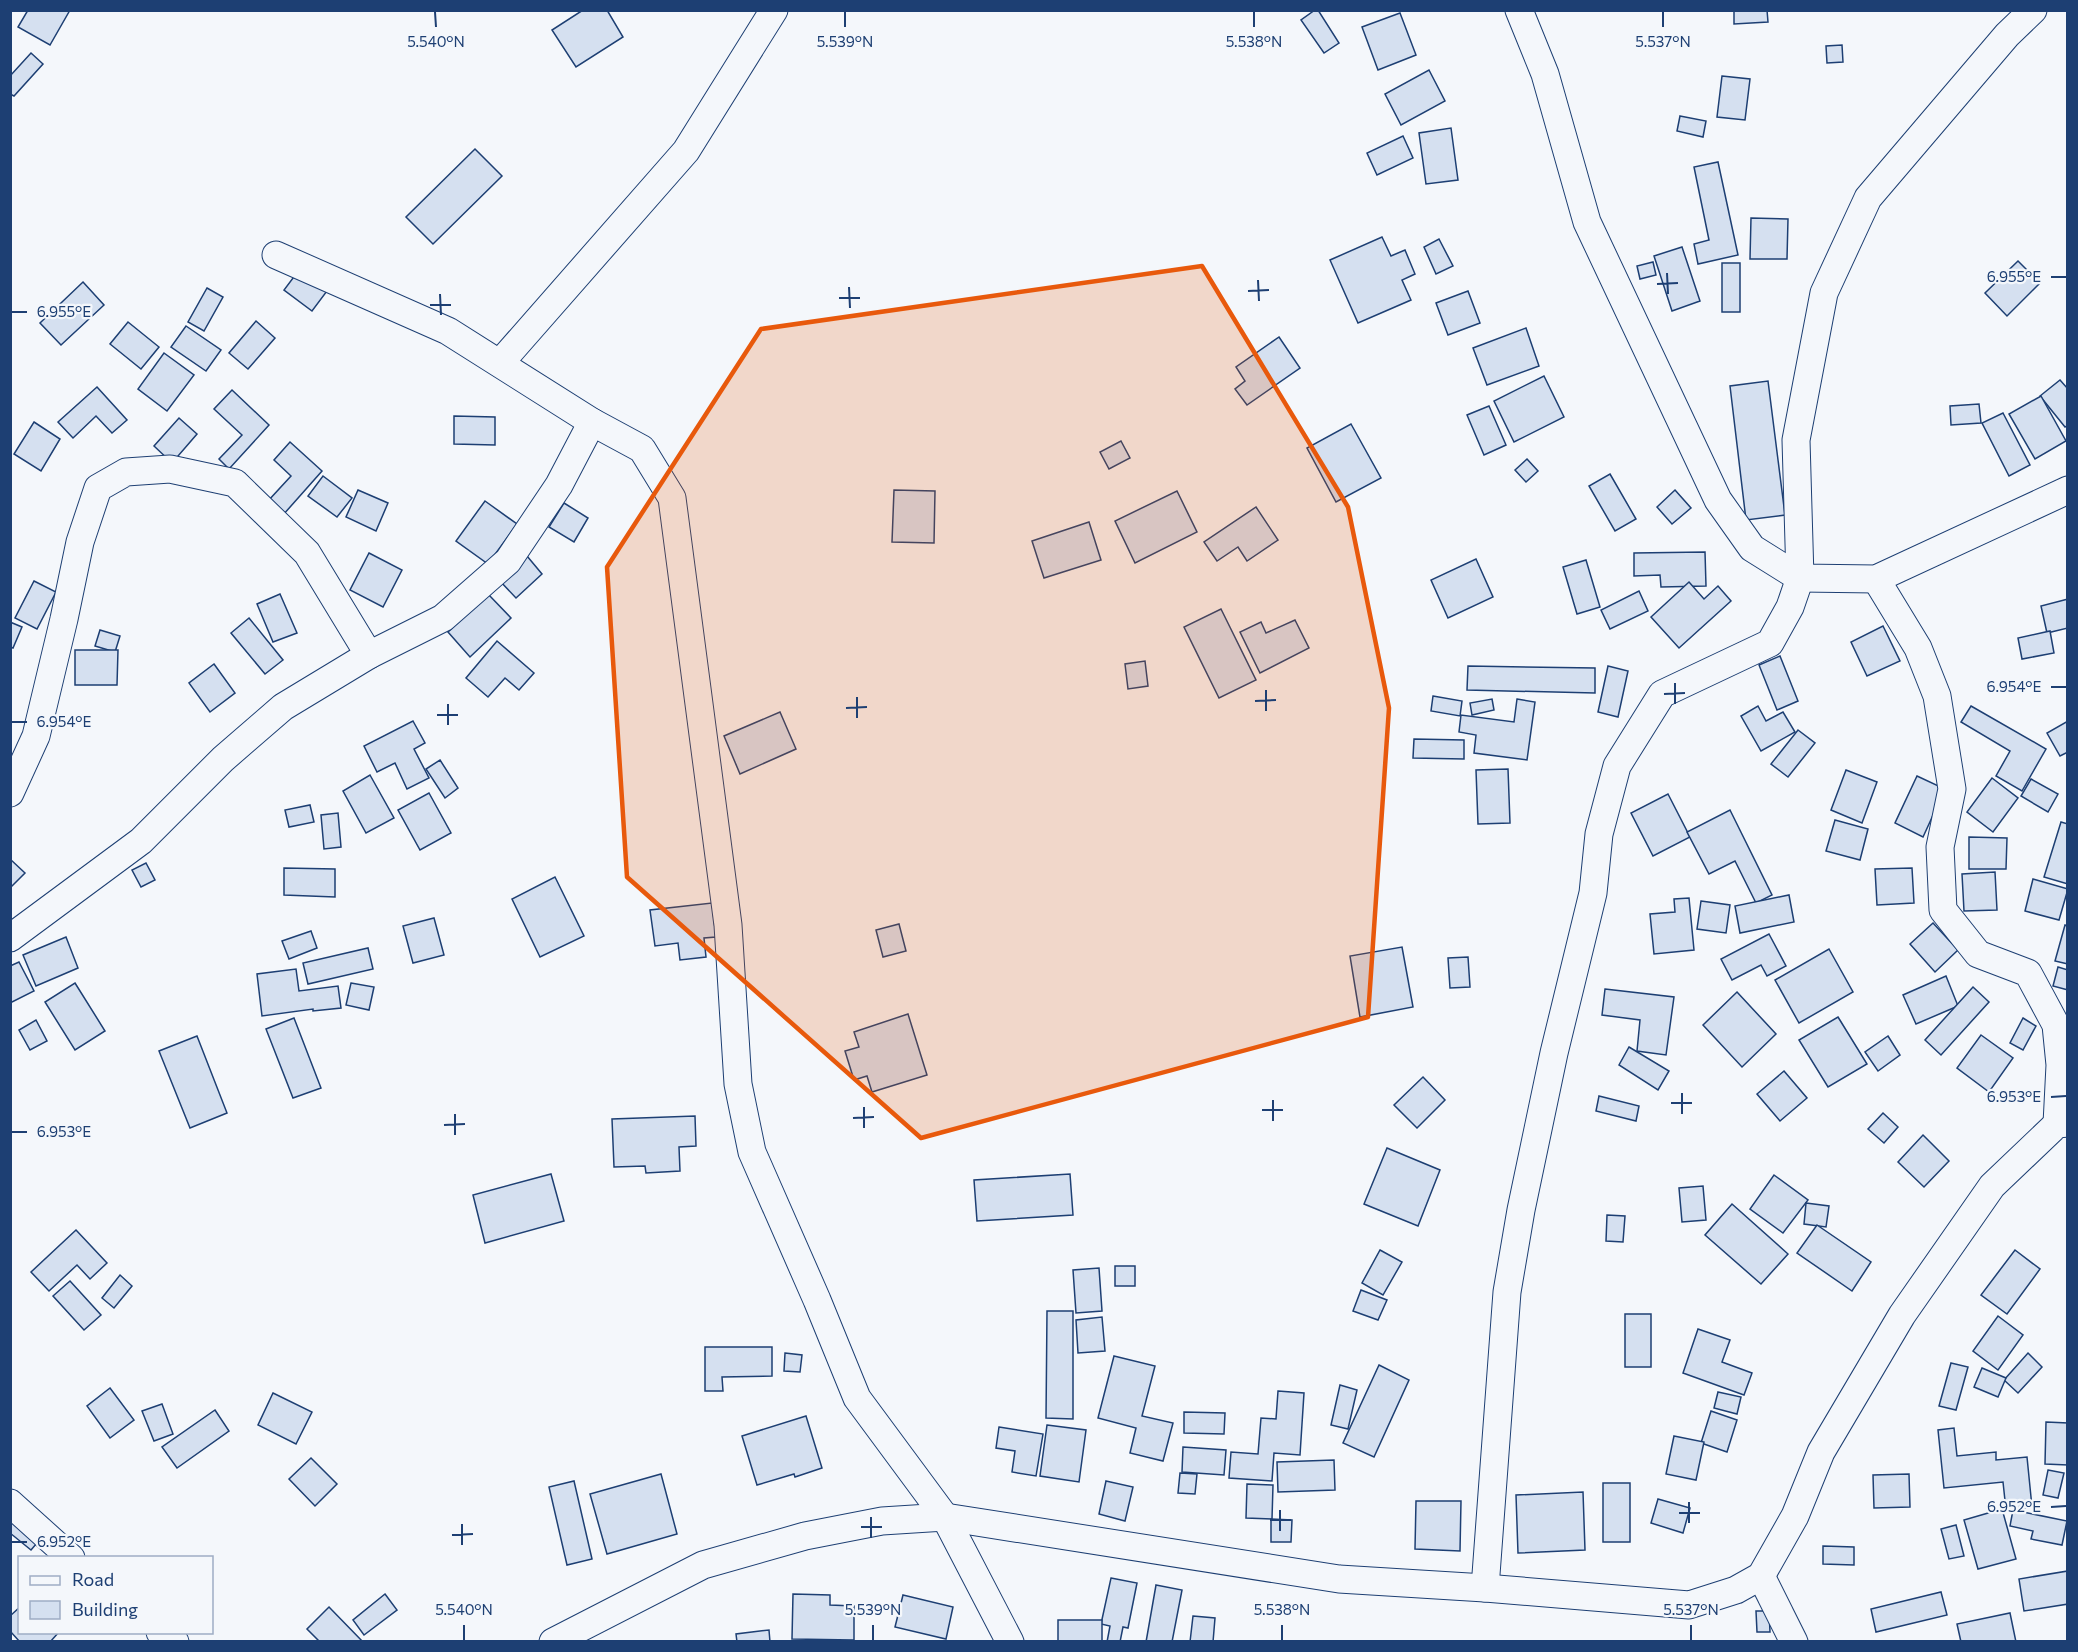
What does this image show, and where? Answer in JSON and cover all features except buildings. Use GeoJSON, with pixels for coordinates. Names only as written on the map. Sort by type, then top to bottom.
{"type":"FeatureCollection","features":[{"type":"Feature","properties":{"kind":"street"},"geometry":{"type":"LineString","coordinates":[[500,363],[686,151],[774,10]]}},
{"type":"Feature","properties":{"kind":"street"},"geometry":{"type":"LineString","coordinates":[[1519,10],[1545,74],[1587,222],[1718,500],[1752,548],[1800,578],[1876,579],[2067,490]]}},
{"type":"Feature","properties":{"kind":"street"},"geometry":{"type":"LineString","coordinates":[[1485,1588],[1507,1292],[1551,1064],[1593,893],[1599,834],[1617,766],[1662,694],[1770,643],[1790,607],[1800,578],[1796,440],[1824,294],[1868,198],[2007,34],[2032,10]]}},
{"type":"Feature","properties":{"kind":"street"},"geometry":{"type":"LineString","coordinates":[[276,255],[448,331],[592,422],[642,449],[672,498],[728,925],[738,1084],[752,1152],[817,1300],[856,1398],[945,1517],[1010,1641]]}},
{"type":"Feature","properties":{"kind":"street"},"geometry":{"type":"LineString","coordinates":[[10,938],[141,841],[223,759],[283,707],[369,656],[443,618],[508,561],[559,485],[592,422]]}},
{"type":"Feature","properties":{"kind":"street"},"geometry":{"type":"LineString","coordinates":[[10,793],[36,736],[80,542],[98,488],[126,472],[170,469],[235,483],[307,553],[369,656]]}},
{"type":"Feature","properties":{"kind":"street"},"geometry":{"type":"LineString","coordinates":[[553,1641],[703,1565],[805,1536],[882,1521],[945,1517],[1339,1579],[1485,1588],[1689,1605],[1736,1590],[1761,1576],[1795,1516],[1821,1452],[1902,1315],[1992,1186],[2062,1124],[2056,1025],[2028,972],[1978,954],[1943,910],[1940,847],[1952,789],[1937,696],[1918,648],[1876,579]]}},
{"type":"Feature","properties":{"kind":"street"},"geometry":{"type":"LineString","coordinates":[[10,1503],[70,1556]]}},
{"type":"Feature","properties":{"kind":"street"},"geometry":{"type":"LineString","coordinates":[[1761,1576],[1794,1641]]}},
{"type":"Feature","properties":{"kind":"highlighted area"},"geometry":{"type":"Polygon","coordinates":[[[1202,266],[1348,507],[1389,708],[1368,1017],[921,1138],[627,877],[607,567],[761,329],[1202,266]]]}}]}
